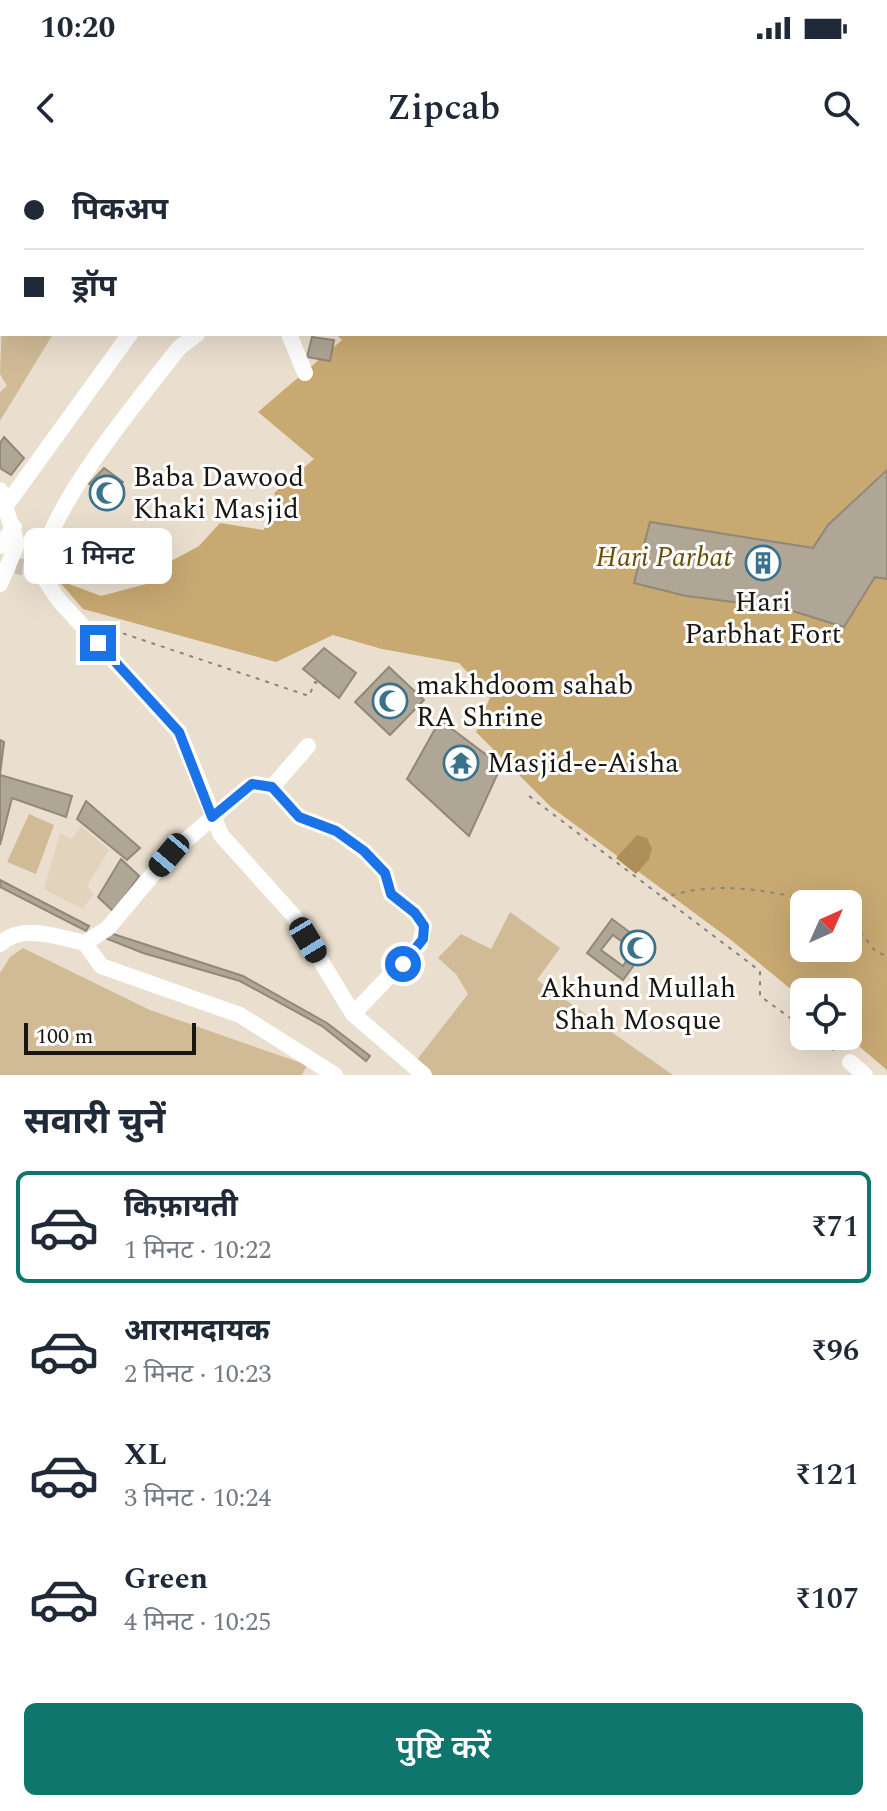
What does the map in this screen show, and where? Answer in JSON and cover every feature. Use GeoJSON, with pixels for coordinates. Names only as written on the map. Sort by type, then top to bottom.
{"type":"FeatureCollection","features":[{"type":"Feature","properties":{"kind":"street"},"geometry":{"type":"LineString","coordinates":[[128,336],[4,497],[23,566],[44,582],[179,732],[212,817],[234,853],[293,915],[353,1014],[424,1075]]}},
{"type":"Feature","properties":{"kind":"street"},"geometry":{"type":"LineString","coordinates":[[0,584],[46,543],[87,471],[179,348],[194,336]]}},
{"type":"Feature","properties":{"kind":"street"},"geometry":{"type":"LineString","coordinates":[[290,336],[305,373]]}},
{"type":"Feature","properties":{"kind":"street"},"geometry":{"type":"LineString","coordinates":[[0,546],[14,527]]}},
{"type":"Feature","properties":{"kind":"street"},"geometry":{"type":"LineString","coordinates":[[272,787],[308,746]]}},
{"type":"Feature","properties":{"kind":"street"},"geometry":{"type":"LineString","coordinates":[[0,944],[8,937],[26,932],[85,943],[108,928],[169,855],[212,817],[252,784],[272,787],[299,817],[336,831],[364,851],[385,873],[391,894],[415,913],[424,926],[420,944],[353,1014]]}},
{"type":"Feature","properties":{"kind":"street"},"geometry":{"type":"LineString","coordinates":[[85,943],[101,966],[240,1015],[316,1068],[335,1075]]}},
{"type":"Feature","properties":{"kind":"street"},"geometry":{"type":"LineString","coordinates":[[850,1062],[865,1075]]}},
{"type":"Feature","properties":{"kind":"path"},"geometry":{"type":"LineString","coordinates":[[87,630],[109,626],[309,696],[315,682],[326,687]]}},
{"type":"Feature","properties":{"kind":"path"},"geometry":{"type":"LineString","coordinates":[[529,796],[760,971],[760,996],[790,1018]]}},
{"type":"Feature","properties":{"kind":"path"},"geometry":{"type":"LineString","coordinates":[[661,899],[678,892],[705,890],[768,891],[790,896]]}},
{"type":"Feature","properties":{"kind":"path"},"geometry":{"type":"LineString","coordinates":[[862,932],[876,952],[887,956]]}},
{"type":"Feature","properties":{"kind":"path"},"geometry":{"type":"LineString","coordinates":[[834,1050],[850,1062]]}},
{"type":"Feature","properties":{"kind":"shaded area"},"geometry":{"type":"Polygon","coordinates":[[[1,336],[52,336],[0,421],[0,392],[7,386],[0,374],[1,336]]]}},
{"type":"Feature","properties":{"kind":"shaded area"},"geometry":{"type":"Polygon","coordinates":[[[29,814],[54,825],[36,874],[7,862],[29,814]]]}},
{"type":"Feature","properties":{"kind":"shaded area"},"geometry":{"type":"Polygon","coordinates":[[[81,826],[109,850],[87,886],[94,894],[82,909],[44,889],[60,833],[72,839],[81,826]]]}},
{"type":"Feature","properties":{"kind":"shaded area"},"geometry":{"type":"Polygon","coordinates":[[[637,835],[647,838],[652,849],[649,859],[636,874],[616,858],[637,835]]]}},
{"type":"Feature","properties":{"kind":"shaded area"},"geometry":{"type":"Polygon","coordinates":[[[510,912],[560,948],[537,980],[673,1075],[433,1075],[416,1061],[468,994],[456,974],[438,958],[461,934],[491,949],[510,912]]]}},
{"type":"Feature","properties":{"kind":"shaded area"},"geometry":{"type":"Polygon","coordinates":[[[23,948],[150,1010],[307,1065],[302,1075],[0,1075],[0,973],[10,957],[23,948]]]}},
{"type":"Feature","properties":{"kind":"green space","name":"Hari Parbat"},"geometry":{"type":"Polygon","coordinates":[[[338,336],[887,336],[887,1070],[862,1049],[862,978],[790,978],[790,988],[731,940],[551,807],[476,732],[490,697],[459,663],[382,649],[333,635],[276,662],[83,609],[58,580],[101,596],[150,583],[173,560],[199,546],[220,523],[263,530],[282,509],[274,493],[314,459],[258,412],[342,340],[338,336]]]}},
{"type":"Feature","properties":{"kind":"building"},"geometry":{"type":"Polygon","coordinates":[[[312,337],[334,340],[330,361],[307,357],[312,337]]]}},
{"type":"Feature","properties":{"kind":"building"},"geometry":{"type":"Polygon","coordinates":[[[4,437],[24,458],[11,475],[0,468],[0,443],[4,437]]]}},
{"type":"Feature","properties":{"kind":"building","name":"Baba Dawood Khaki Masjid"},"geometry":{"type":"Polygon","coordinates":[[[104,468],[123,482],[110,501],[89,484],[104,468]]]}},
{"type":"Feature","properties":{"kind":"building","name":"Hari Parbhat Fort"},"geometry":{"type":"Polygon","coordinates":[[[887,470],[887,579],[875,577],[844,627],[783,608],[686,596],[634,583],[650,522],[813,548],[828,525],[887,470]]]}},
{"type":"Feature","properties":{"kind":"building"},"geometry":{"type":"Polygon","coordinates":[[[324,648],[356,673],[339,698],[303,669],[324,648]]]}},
{"type":"Feature","properties":{"kind":"building","name":"makhdoom sahab RA Shrine"},"geometry":{"type":"Polygon","coordinates":[[[389,667],[424,700],[390,735],[355,702],[389,667]]]}},
{"type":"Feature","properties":{"kind":"building"},"geometry":{"type":"Polygon","coordinates":[[[440,720],[504,768],[497,775],[469,836],[407,779],[440,720]]]}},
{"type":"Feature","properties":{"kind":"building"},"geometry":{"type":"Polygon","coordinates":[[[0,740],[4,742],[0,775],[0,740]]]}},
{"type":"Feature","properties":{"kind":"building"},"geometry":{"type":"Polygon","coordinates":[[[0,775],[72,796],[66,817],[12,798],[0,845],[0,775]]]}},
{"type":"Feature","properties":{"kind":"building"},"geometry":{"type":"Polygon","coordinates":[[[86,801],[140,848],[127,860],[77,819],[86,801]]]}},
{"type":"Feature","properties":{"kind":"building"},"geometry":{"type":"Polygon","coordinates":[[[121,859],[139,876],[114,912],[98,897],[121,859]]]}},
{"type":"Feature","properties":{"kind":"building"},"geometry":{"type":"Polygon","coordinates":[[[0,880],[89,926],[86,931],[0,887],[0,880]]]}},
{"type":"Feature","properties":{"kind":"building","name":"Akhund Mullah Shah Mosque"},"geometry":{"type":"Polygon","coordinates":[[[612,919],[648,946],[623,980],[587,953],[612,919]],[[613,935],[601,950],[623,966],[633,950],[613,935]]]}},
{"type":"Feature","properties":{"kind":"building"},"geometry":{"type":"Polygon","coordinates":[[[107,932],[243,976],[327,1023],[370,1056],[366,1061],[322,1026],[240,981],[143,953],[105,938],[107,932]]]}},
{"type":"Feature","properties":{"kind":"tunnel"},"geometry":{"type":"LineString","coordinates":[[16,566],[23,567]]}},
{"type":"Feature","properties":{"kind":"place","name":"Baba Dawood Khaki Masjid"},"geometry":{"type":"Point","coordinates":[107,493]}},
{"type":"Feature","properties":{"kind":"place","name":"Hari Parbhat Fort"},"geometry":{"type":"Point","coordinates":[763,563]}},
{"type":"Feature","properties":{"kind":"place","name":"makhdoom sahab RA Shrine"},"geometry":{"type":"Point","coordinates":[390,701]}},
{"type":"Feature","properties":{"kind":"place","name":"Masjid-e-Aisha"},"geometry":{"type":"Point","coordinates":[461,763]}},
{"type":"Feature","properties":{"kind":"place","name":"Akhund Mullah Shah Mosque"},"geometry":{"type":"Point","coordinates":[638,948]}},
{"type":"Feature","properties":{"kind":"route"},"geometry":{"type":"LineString","coordinates":[[98,643],[184,739],[212,817],[252,784],[272,787],[299,817],[349,838],[382,868],[387,877],[388,890],[422,920],[424,926],[423,939],[403,964]]}}]}
